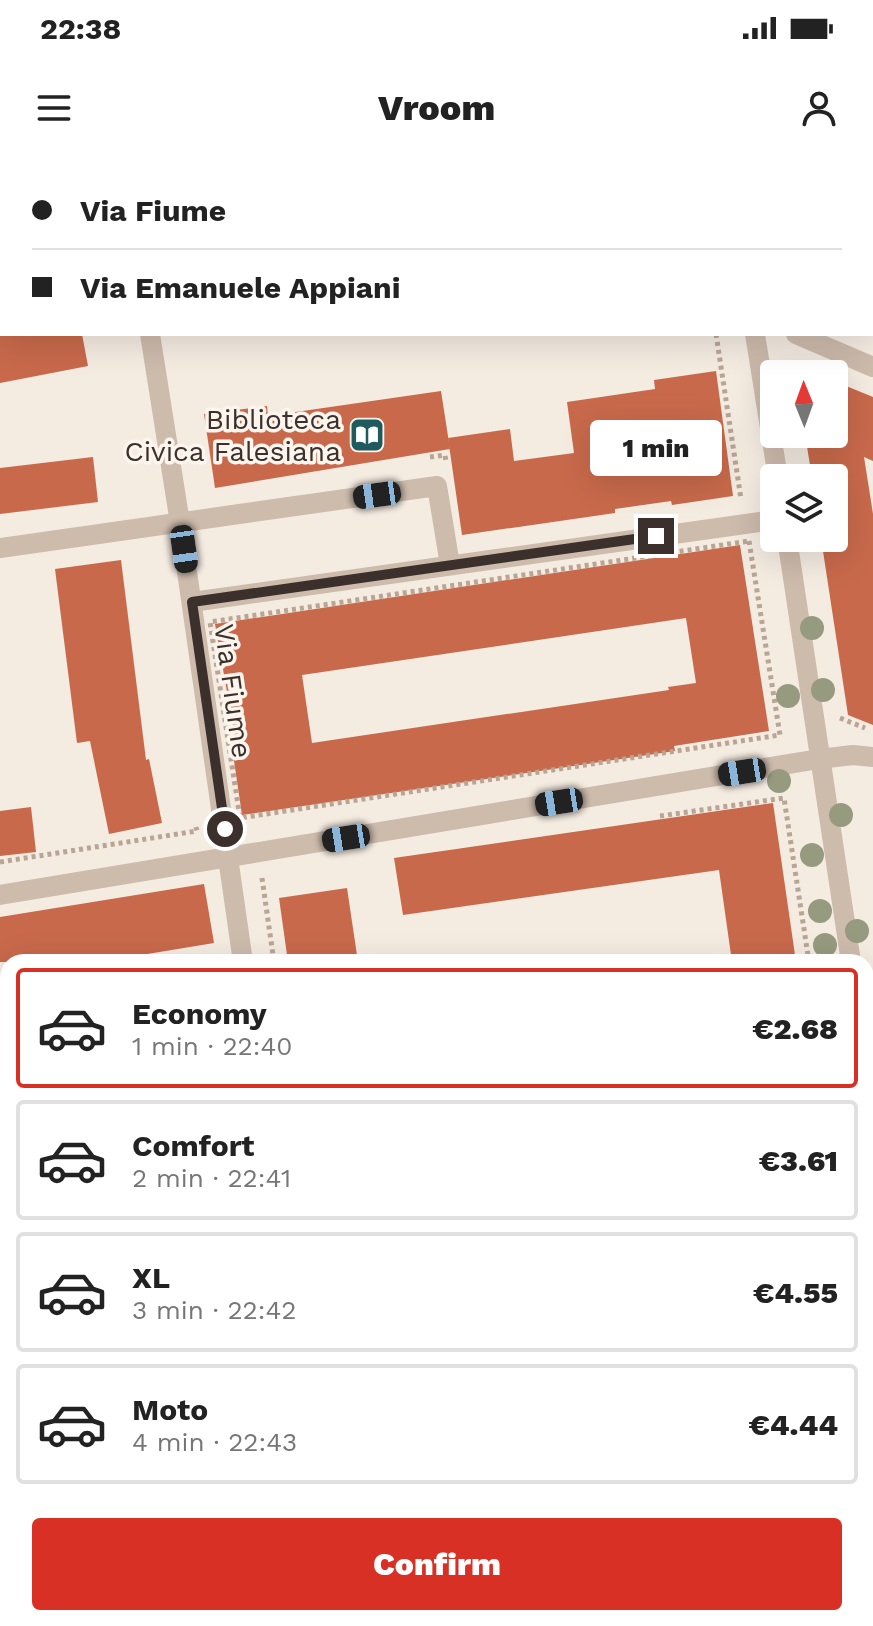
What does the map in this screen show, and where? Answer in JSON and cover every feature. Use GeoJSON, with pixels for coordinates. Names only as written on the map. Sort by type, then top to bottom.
{"type":"FeatureCollection","features":[{"type":"Feature","properties":{"kind":"street","name":"Via Fiume"},"geometry":{"type":"LineString","coordinates":[[150,336],[242,954]]}},
{"type":"Feature","properties":{"kind":"street"},"geometry":{"type":"LineString","coordinates":[[755,336],[776,464]]}},
{"type":"Feature","properties":{"kind":"street"},"geometry":{"type":"LineString","coordinates":[[801,336],[873,367]]}},
{"type":"Feature","properties":{"kind":"street"},"geometry":{"type":"LineString","coordinates":[[0,548],[437,486],[450,565]]}},
{"type":"Feature","properties":{"kind":"street"},"geometry":{"type":"LineString","coordinates":[[192,602],[760,522]]}},
{"type":"Feature","properties":{"kind":"street"},"geometry":{"type":"LineString","coordinates":[[789,552],[850,954]]}},
{"type":"Feature","properties":{"kind":"street"},"geometry":{"type":"LineString","coordinates":[[0,895],[819,759],[853,755],[873,757]]}},
{"type":"Feature","properties":{"kind":"path"},"geometry":{"type":"LineString","coordinates":[[716,336],[741,501]]}},
{"type":"Feature","properties":{"kind":"path"},"geometry":{"type":"LineString","coordinates":[[430,457],[445,455],[447,469]]}},
{"type":"Feature","properties":{"kind":"path"},"geometry":{"type":"LineString","coordinates":[[749,541],[780,735],[240,818],[210,622],[749,541]]}},
{"type":"Feature","properties":{"kind":"path"},"geometry":{"type":"LineString","coordinates":[[840,718],[873,731]]}},
{"type":"Feature","properties":{"kind":"path"},"geometry":{"type":"LineString","coordinates":[[653,817],[784,798],[808,954]]}},
{"type":"Feature","properties":{"kind":"path"},"geometry":{"type":"LineString","coordinates":[[0,862],[197,831],[195,815]]}},
{"type":"Feature","properties":{"kind":"path"},"geometry":{"type":"LineString","coordinates":[[262,875],[273,954]]}},
{"type":"Feature","properties":{"kind":"building"},"geometry":{"type":"Polygon","coordinates":[[[0,336],[82,336],[88,366],[0,383],[0,336]]]}},
{"type":"Feature","properties":{"kind":"building"},"geometry":{"type":"Polygon","coordinates":[[[716,371],[733,496],[615,509],[615,513],[462,535],[448,438],[510,429],[514,461],[574,453],[567,402],[655,389],[654,380],[716,371]]]}},
{"type":"Feature","properties":{"kind":"building"},"geometry":{"type":"Polygon","coordinates":[[[848,387],[873,397],[873,461],[864,457],[873,514],[873,725],[848,715],[823,552],[848,552],[848,464],[810,464],[807,448],[848,448],[848,387]]]}},
{"type":"Feature","properties":{"kind":"building"},"geometry":{"type":"Polygon","coordinates":[[[441,391],[450,449],[215,488],[204,414],[267,406],[268,416],[441,391]]]}},
{"type":"Feature","properties":{"kind":"building"},"geometry":{"type":"Polygon","coordinates":[[[93,457],[98,502],[0,514],[0,468],[93,457]]]}},
{"type":"Feature","properties":{"kind":"building"},"geometry":{"type":"Polygon","coordinates":[[[740,545],[769,731],[674,746],[675,751],[242,815],[233,754],[238,754],[215,624],[740,545]],[[686,618],[302,675],[312,743],[669,690],[668,687],[696,683],[686,618]]]}},
{"type":"Feature","properties":{"kind":"building"},"geometry":{"type":"Polygon","coordinates":[[[121,560],[146,760],[149,759],[162,823],[109,834],[90,741],[77,743],[55,569],[121,560]]]}},
{"type":"Feature","properties":{"kind":"building"},"geometry":{"type":"Polygon","coordinates":[[[773,803],[795,954],[731,954],[719,870],[403,915],[394,858],[773,803]]]}},
{"type":"Feature","properties":{"kind":"building"},"geometry":{"type":"Polygon","coordinates":[[[31,807],[36,852],[0,856],[0,811],[31,807]]]}},
{"type":"Feature","properties":{"kind":"building"},"geometry":{"type":"Polygon","coordinates":[[[204,884],[214,943],[147,954],[0,954],[0,917],[204,884]]]}},
{"type":"Feature","properties":{"kind":"building"},"geometry":{"type":"Polygon","coordinates":[[[347,888],[357,954],[287,954],[279,898],[347,888]]]}},
{"type":"Feature","properties":{"kind":"place","name":"Biblioteca Civica Falesiana"},"geometry":{"type":"Point","coordinates":[367,435]}},
{"type":"Feature","properties":{"kind":"route"},"geometry":{"type":"LineString","coordinates":[[225,829],[192,602],[656,536]]}}]}
